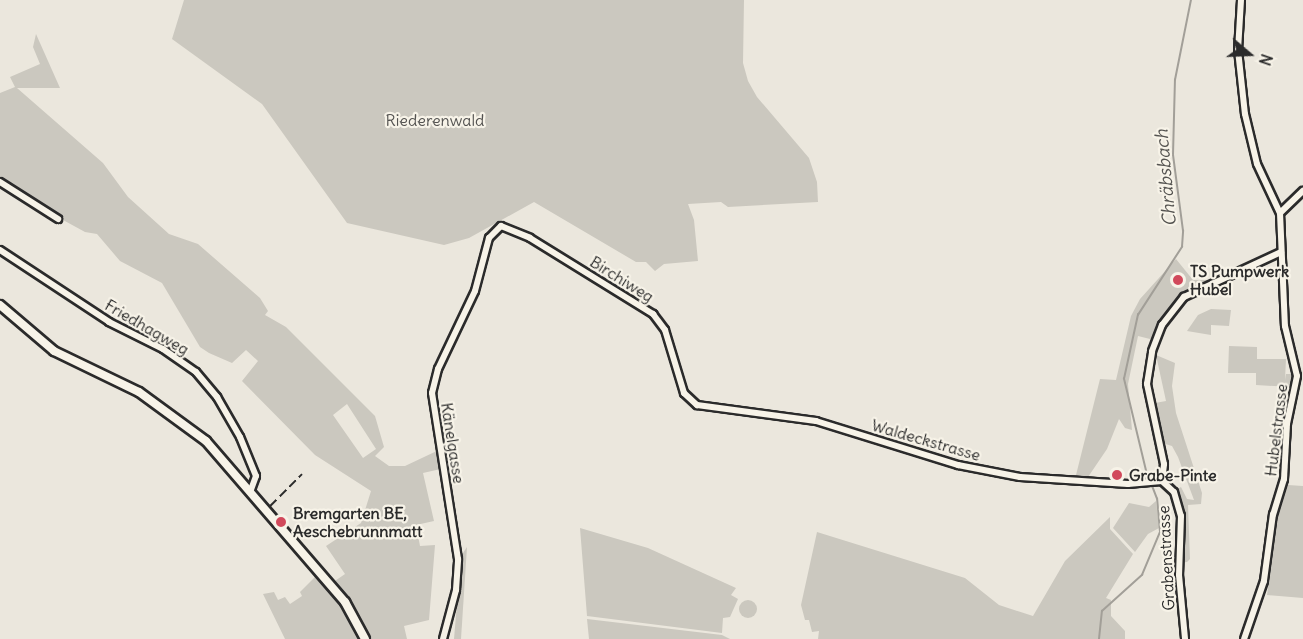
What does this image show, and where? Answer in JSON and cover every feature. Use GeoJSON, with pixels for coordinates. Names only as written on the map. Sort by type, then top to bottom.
{"type":"FeatureCollection","features":[{"type":"Feature","properties":{"kind":"street"},"geometry":{"type":"LineString","coordinates":[[1241,0],[1238,50],[1245,114],[1257,164],[1280,213],[1303,191]]}},
{"type":"Feature","properties":{"kind":"street"},"geometry":{"type":"LineString","coordinates":[[0,182],[58,219]]}},
{"type":"Feature","properties":{"kind":"street","name":"Hubelstrasse"},"geometry":{"type":"LineString","coordinates":[[1244,639],[1264,581],[1274,514],[1284,479],[1287,424],[1296,381],[1285,326],[1280,213]]}},
{"type":"Feature","properties":{"kind":"street","name":"Birchiweg"},"geometry":{"type":"LineString","coordinates":[[498,227],[530,238],[653,314],[665,330],[686,397]]}},
{"type":"Feature","properties":{"kind":"street","name":"Känelgasse"},"geometry":{"type":"LineString","coordinates":[[443,639],[456,590],[458,559],[432,393],[438,369],[475,291],[489,238],[498,227]]}},
{"type":"Feature","properties":{"kind":"street","name":"Friedhagweg"},"geometry":{"type":"LineString","coordinates":[[0,250],[109,322],[163,349],[196,372],[217,398],[240,437],[256,476],[251,490]]}},
{"type":"Feature","properties":{"kind":"street"},"geometry":{"type":"LineString","coordinates":[[1162,481],[1164,464],[1147,384],[1152,351],[1162,325],[1184,297],[1281,255]]}},
{"type":"Feature","properties":{"kind":"street"},"geometry":{"type":"LineString","coordinates":[[0,305],[54,351],[139,392],[184,422],[251,490],[352,610],[365,639]]}},
{"type":"Feature","properties":{"kind":"street","name":"Waldeckstrasse"},"geometry":{"type":"LineString","coordinates":[[686,397],[705,407],[816,421],[969,468],[1042,480],[1162,481]]}},
{"type":"Feature","properties":{"kind":"street","name":"Grabenstrasse"},"geometry":{"type":"LineString","coordinates":[[1162,481],[1174,492],[1181,516],[1179,575],[1185,639]]}},
{"type":"Feature","properties":{"kind":"green space","name":"Riederenwald"},"geometry":{"type":"Polygon","coordinates":[[[184,0],[744,0],[743,63],[748,81],[757,97],[809,158],[817,182],[818,202],[728,207],[721,202],[688,204],[694,220],[698,261],[664,264],[655,271],[646,262],[636,262],[534,202],[469,238],[444,245],[347,223],[262,104],[172,39],[184,0]]]}},
{"type":"Feature","properties":{"kind":"green space"},"geometry":{"type":"Polygon","coordinates":[[[36,34],[60,88],[17,88],[103,163],[128,197],[169,234],[198,244],[260,298],[268,311],[265,315],[286,327],[375,416],[384,447],[375,456],[389,466],[405,466],[441,449],[445,468],[423,473],[434,521],[416,525],[420,546],[435,545],[429,620],[404,626],[407,639],[367,639],[357,615],[332,583],[345,574],[326,546],[361,523],[371,491],[315,455],[242,381],[258,361],[246,350],[232,363],[200,347],[162,283],[120,261],[97,234],[85,232],[32,203],[0,180],[0,93],[15,87],[10,77],[40,64],[33,47],[36,34]],[[347,404],[333,415],[363,458],[376,449],[347,404]]]}},
{"type":"Feature","properties":{"kind":"green space"},"geometry":{"type":"Polygon","coordinates":[[[1176,259],[1193,280],[1212,280],[1187,293],[1154,340],[1138,336],[1128,384],[1132,430],[1125,428],[1119,419],[1107,449],[1086,480],[1075,479],[1100,379],[1116,380],[1131,316],[1140,299],[1176,259]]]}},
{"type":"Feature","properties":{"kind":"green space"},"geometry":{"type":"Polygon","coordinates":[[[1211,309],[1231,310],[1229,326],[1211,325],[1211,335],[1187,331],[1198,315],[1211,309]]]}},
{"type":"Feature","properties":{"kind":"green space"},"geometry":{"type":"Polygon","coordinates":[[[1229,346],[1257,347],[1257,359],[1286,359],[1285,380],[1286,374],[1292,374],[1291,387],[1256,385],[1256,373],[1228,373],[1229,346]]]}},
{"type":"Feature","properties":{"kind":"green space"},"geometry":{"type":"Polygon","coordinates":[[[1156,355],[1175,363],[1172,386],[1176,413],[1202,493],[1201,504],[1188,505],[1190,559],[1187,562],[1177,563],[1183,537],[1176,490],[1181,487],[1187,499],[1194,500],[1172,446],[1162,443],[1155,403],[1166,401],[1156,355]]]}},
{"type":"Feature","properties":{"kind":"green space"},"geometry":{"type":"Polygon","coordinates":[[[1288,485],[1303,486],[1303,598],[1267,595],[1278,515],[1288,485]]]}},
{"type":"Feature","properties":{"kind":"green space"},"geometry":{"type":"Polygon","coordinates":[[[1156,501],[1159,528],[1148,534],[1135,552],[1113,528],[1129,503],[1149,507],[1156,501]]]}},
{"type":"Feature","properties":{"kind":"green space"},"geometry":{"type":"Polygon","coordinates":[[[1110,517],[1110,529],[1133,554],[1106,598],[1111,600],[1111,616],[1125,631],[1125,639],[818,639],[819,631],[812,632],[809,620],[805,620],[801,605],[817,532],[965,578],[999,605],[1033,616],[1065,561],[1110,517]]]}},
{"type":"Feature","properties":{"kind":"green space"},"geometry":{"type":"Polygon","coordinates":[[[580,528],[648,548],[736,588],[731,595],[738,599],[730,617],[723,618],[722,633],[587,616],[580,528]]]}},
{"type":"Feature","properties":{"kind":"green space"},"geometry":{"type":"Polygon","coordinates":[[[467,547],[461,639],[454,639],[461,556],[467,547]]]}},
{"type":"Feature","properties":{"kind":"green space"},"geometry":{"type":"Polygon","coordinates":[[[318,574],[343,603],[363,639],[285,639],[263,594],[274,592],[278,600],[285,597],[290,604],[302,596],[300,592],[318,574]]]}},
{"type":"Feature","properties":{"kind":"green space"},"geometry":{"type":"Polygon","coordinates":[[[744,600],[752,600],[757,605],[755,616],[744,618],[739,613],[739,605],[744,600]]]}},
{"type":"Feature","properties":{"kind":"green space"},"geometry":{"type":"Polygon","coordinates":[[[587,619],[722,635],[730,639],[589,639],[587,619]]]}},
{"type":"Feature","properties":{"kind":"waterway","name":"Chräbsbach"},"geometry":{"type":"LineString","coordinates":[[1148,479],[1124,379],[1138,315],[1182,247],[1183,231],[1173,155],[1175,80],[1191,0]]}},
{"type":"Feature","properties":{"kind":"waterway","name":"Chräbsbach"},"geometry":{"type":"LineString","coordinates":[[1099,639],[1102,611],[1142,575],[1160,532],[1157,499],[1151,483]]}},
{"type":"Feature","properties":{"kind":"railway"},"geometry":{"type":"LineString","coordinates":[[270,506],[302,474]]}},
{"type":"Feature","properties":{"kind":"place","name":"TS Pumpwerk Hubel"},"geometry":{"type":"Point","coordinates":[1178,280]}},
{"type":"Feature","properties":{"kind":"place","name":"Grabe-Pinte"},"geometry":{"type":"Point","coordinates":[1117,475]}},
{"type":"Feature","properties":{"kind":"place","name":"Bremgarten BE, Aeschebrunnmatt"},"geometry":{"type":"Point","coordinates":[281,522]}}]}
